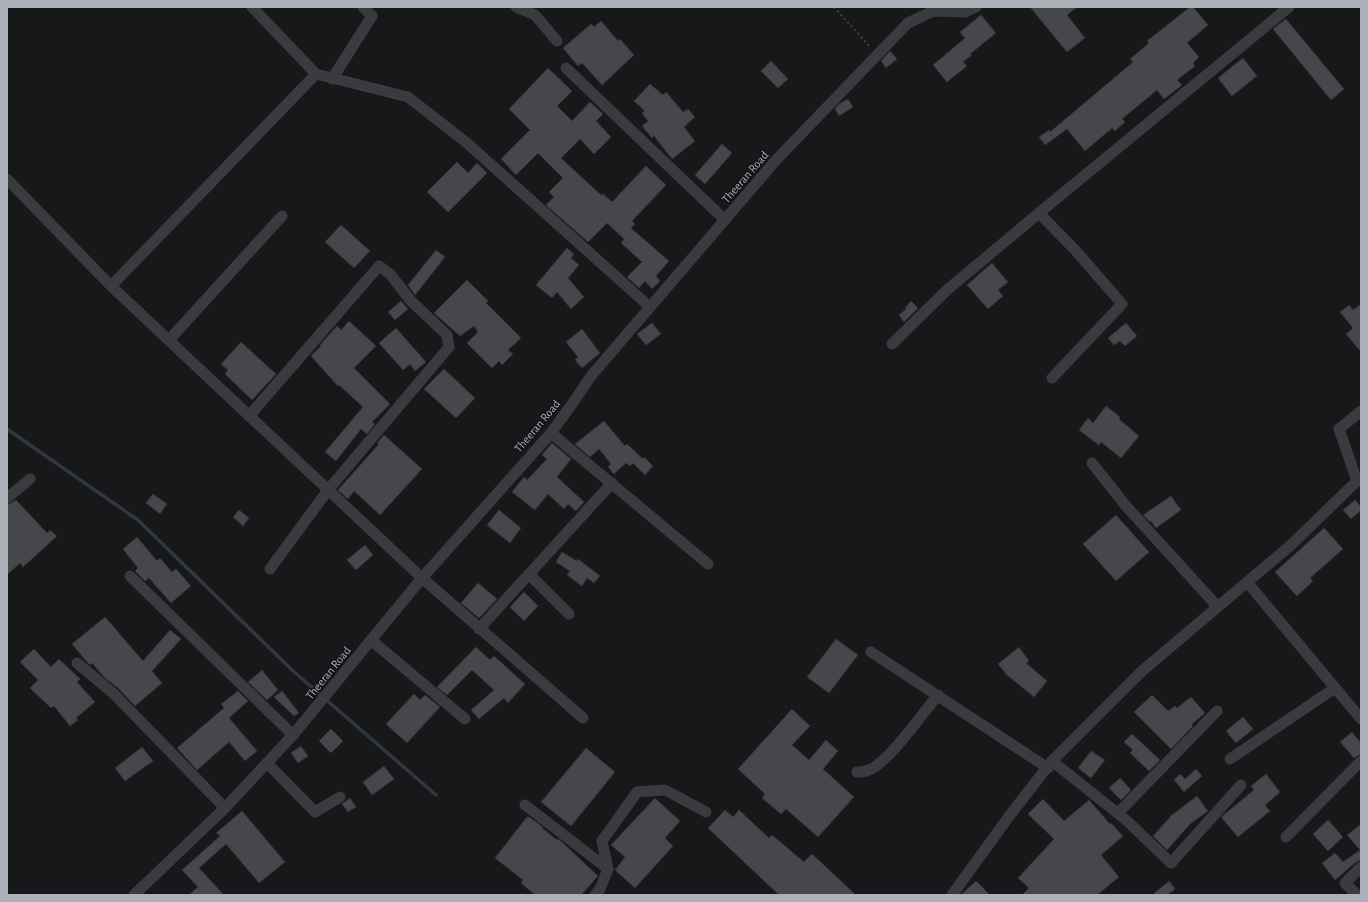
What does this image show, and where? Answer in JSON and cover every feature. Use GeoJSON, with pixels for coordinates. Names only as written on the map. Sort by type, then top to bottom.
{"type":"FeatureCollection","features":[{"type":"Feature","properties":{"kind":"street"},"geometry":{"type":"LineString","coordinates":[[252,7],[316,74],[408,97],[467,144],[650,307]]}},
{"type":"Feature","properties":{"kind":"street"},"geometry":{"type":"LineString","coordinates":[[332,79],[372,16],[363,7]]}},
{"type":"Feature","properties":{"kind":"street"},"geometry":{"type":"LineString","coordinates":[[516,7],[535,15],[557,41]]}},
{"type":"Feature","properties":{"kind":"street","name":"Theeran Road"},"geometry":{"type":"LineString","coordinates":[[134,895],[225,808],[293,735],[422,578],[551,433],[591,376],[777,159],[908,23],[933,11],[965,12],[976,7]]}},
{"type":"Feature","properties":{"kind":"street"},"geometry":{"type":"LineString","coordinates":[[892,344],[947,290],[1289,7]]}},
{"type":"Feature","properties":{"kind":"street"},"geometry":{"type":"LineString","coordinates":[[566,68],[725,220]]}},
{"type":"Feature","properties":{"kind":"street"},"geometry":{"type":"LineString","coordinates":[[111,286],[316,74]]}},
{"type":"Feature","properties":{"kind":"street"},"geometry":{"type":"LineString","coordinates":[[7,179],[111,286],[422,578],[583,718]]}},
{"type":"Feature","properties":{"kind":"street"},"geometry":{"type":"LineString","coordinates":[[1039,213],[1076,251],[1122,304],[1052,378]]}},
{"type":"Feature","properties":{"kind":"street"},"geometry":{"type":"LineString","coordinates":[[169,340],[282,216]]}},
{"type":"Feature","properties":{"kind":"street"},"geometry":{"type":"LineString","coordinates":[[249,416],[379,266],[390,274],[412,301],[447,335],[449,346],[328,490],[270,569]]}},
{"type":"Feature","properties":{"kind":"street"},"geometry":{"type":"LineString","coordinates":[[952,895],[1010,815],[1050,765],[1142,671],[1291,545],[1357,481],[1339,429],[1361,410]]}},
{"type":"Feature","properties":{"kind":"street"},"geometry":{"type":"LineString","coordinates":[[551,433],[708,564]]}},
{"type":"Feature","properties":{"kind":"street"},"geometry":{"type":"LineString","coordinates":[[1092,463],[1126,506],[1218,606]]}},
{"type":"Feature","properties":{"kind":"street"},"geometry":{"type":"LineString","coordinates":[[7,498],[30,479]]}},
{"type":"Feature","properties":{"kind":"street"},"geometry":{"type":"LineString","coordinates":[[480,629],[612,483]]}},
{"type":"Feature","properties":{"kind":"street"},"geometry":{"type":"LineString","coordinates":[[529,574],[569,614]]}},
{"type":"Feature","properties":{"kind":"street"},"geometry":{"type":"LineString","coordinates":[[130,576],[293,735]]}},
{"type":"Feature","properties":{"kind":"street"},"geometry":{"type":"LineString","coordinates":[[1247,582],[1361,719]]}},
{"type":"Feature","properties":{"kind":"street"},"geometry":{"type":"LineString","coordinates":[[371,640],[465,719]]}},
{"type":"Feature","properties":{"kind":"street"},"geometry":{"type":"LineString","coordinates":[[871,652],[1050,765],[1118,813],[1171,863],[1241,785]]}},
{"type":"Feature","properties":{"kind":"street"},"geometry":{"type":"LineString","coordinates":[[77,663],[112,693],[225,808]]}},
{"type":"Feature","properties":{"kind":"street"},"geometry":{"type":"LineString","coordinates":[[1230,759],[1335,688]]}},
{"type":"Feature","properties":{"kind":"street"},"geometry":{"type":"LineString","coordinates":[[857,772],[868,771],[876,766],[891,752],[938,695]]}},
{"type":"Feature","properties":{"kind":"street"},"geometry":{"type":"LineString","coordinates":[[1118,813],[1217,710]]}},
{"type":"Feature","properties":{"kind":"street"},"geometry":{"type":"LineString","coordinates":[[1286,837],[1361,761]]}},
{"type":"Feature","properties":{"kind":"street"},"geometry":{"type":"LineString","coordinates":[[267,763],[315,812],[340,797]]}},
{"type":"Feature","properties":{"kind":"street"},"geometry":{"type":"LineString","coordinates":[[595,895],[600,889],[608,869],[602,842],[636,792],[665,790],[706,812]]}},
{"type":"Feature","properties":{"kind":"street"},"geometry":{"type":"LineString","coordinates":[[525,805],[608,869]]}},
{"type":"Feature","properties":{"kind":"street"},"geometry":{"type":"LineString","coordinates":[[1357,895],[1345,883],[1361,867]]}},
{"type":"Feature","properties":{"kind":"path"},"geometry":{"type":"LineString","coordinates":[[834,7],[877,55]]}},
{"type":"Feature","properties":{"kind":"building"},"geometry":{"type":"Polygon","coordinates":[[[1030,7],[1077,7],[1067,15],[1085,38],[1067,52],[1030,7]]]}},
{"type":"Feature","properties":{"kind":"building"},"geometry":{"type":"Polygon","coordinates":[[[1190,7],[1193,7],[1208,25],[1187,43],[1199,57],[1193,63],[1195,66],[1177,80],[1182,85],[1164,99],[1157,90],[1122,119],[1125,122],[1115,131],[1112,128],[1085,151],[1067,129],[1045,145],[1039,137],[1049,130],[1050,132],[1133,62],[1130,59],[1149,43],[1147,41],[1190,7]]]}},
{"type":"Feature","properties":{"kind":"building"},"geometry":{"type":"Polygon","coordinates":[[[981,15],[996,33],[970,54],[972,55],[963,62],[967,66],[947,82],[933,65],[965,38],[960,32],[981,15]]]}},
{"type":"Feature","properties":{"kind":"building"},"geometry":{"type":"Polygon","coordinates":[[[1286,19],[1344,89],[1331,100],[1273,29],[1286,19]]]}},
{"type":"Feature","properties":{"kind":"building"},"geometry":{"type":"Polygon","coordinates":[[[601,21],[618,41],[620,39],[634,55],[602,85],[582,63],[578,66],[563,48],[591,24],[594,27],[601,21]]]}},
{"type":"Feature","properties":{"kind":"building"},"geometry":{"type":"Polygon","coordinates":[[[890,51],[897,59],[886,68],[881,61],[890,51]]]}},
{"type":"Feature","properties":{"kind":"building"},"geometry":{"type":"Polygon","coordinates":[[[1243,58],[1257,76],[1232,96],[1218,78],[1243,58]]]}},
{"type":"Feature","properties":{"kind":"building"},"geometry":{"type":"Polygon","coordinates":[[[771,61],[788,79],[778,88],[761,71],[771,61]]]}},
{"type":"Feature","properties":{"kind":"building"},"geometry":{"type":"Polygon","coordinates":[[[548,68],[572,91],[557,106],[572,121],[590,102],[603,114],[596,121],[611,137],[594,154],[580,139],[561,158],[601,195],[603,194],[612,202],[646,166],[666,185],[632,221],[635,224],[631,228],[669,261],[656,276],[660,281],[652,289],[645,281],[639,288],[627,277],[642,262],[621,243],[624,239],[607,223],[588,242],[546,205],[554,197],[549,192],[563,178],[538,153],[516,175],[501,159],[530,130],[509,109],[548,68]]]}},
{"type":"Feature","properties":{"kind":"building"},"geometry":{"type":"Polygon","coordinates":[[[650,84],[663,95],[666,92],[683,112],[688,109],[695,117],[684,127],[695,141],[672,159],[654,136],[652,138],[642,126],[648,121],[642,113],[645,111],[634,101],[650,84]]]}},
{"type":"Feature","properties":{"kind":"building"},"geometry":{"type":"Polygon","coordinates":[[[848,99],[853,107],[839,116],[835,109],[839,104],[848,99]]]}},
{"type":"Feature","properties":{"kind":"building"},"geometry":{"type":"Polygon","coordinates":[[[722,144],[732,153],[705,184],[695,175],[722,144]]]}},
{"type":"Feature","properties":{"kind":"building"},"geometry":{"type":"Polygon","coordinates":[[[457,162],[468,173],[477,163],[487,173],[448,212],[427,192],[457,162]]]}},
{"type":"Feature","properties":{"kind":"building"},"geometry":{"type":"Polygon","coordinates":[[[341,225],[370,251],[354,268],[325,242],[341,225]]]}},
{"type":"Feature","properties":{"kind":"building"},"geometry":{"type":"Polygon","coordinates":[[[567,248],[574,254],[571,258],[579,265],[568,278],[584,297],[571,309],[557,292],[552,298],[536,285],[567,248]]]}},
{"type":"Feature","properties":{"kind":"building"},"geometry":{"type":"Polygon","coordinates":[[[436,250],[445,257],[415,295],[408,285],[436,250]]]}},
{"type":"Feature","properties":{"kind":"building"},"geometry":{"type":"Polygon","coordinates":[[[992,263],[1008,282],[998,290],[1003,296],[988,309],[967,285],[992,263]]]}},
{"type":"Feature","properties":{"kind":"building"},"geometry":{"type":"Polygon","coordinates":[[[467,280],[488,301],[486,303],[521,338],[508,350],[513,354],[502,365],[499,361],[492,368],[467,343],[478,332],[474,326],[460,336],[434,313],[467,280]]]}},
{"type":"Feature","properties":{"kind":"building"},"geometry":{"type":"Polygon","coordinates":[[[401,301],[408,309],[395,320],[388,312],[401,301]]]}},
{"type":"Feature","properties":{"kind":"building"},"geometry":{"type":"Polygon","coordinates":[[[911,301],[918,308],[904,322],[899,315],[906,309],[905,308],[911,301]]]}},
{"type":"Feature","properties":{"kind":"building"},"geometry":{"type":"Polygon","coordinates":[[[1361,304],[1361,352],[1346,334],[1353,328],[1340,312],[1349,305],[1353,310],[1361,304]]]}},
{"type":"Feature","properties":{"kind":"building"},"geometry":{"type":"Polygon","coordinates":[[[349,321],[376,346],[354,368],[390,404],[372,422],[375,424],[367,434],[361,429],[336,461],[325,452],[363,407],[339,385],[338,386],[311,356],[337,326],[341,330],[349,321]]]}},
{"type":"Feature","properties":{"kind":"building"},"geometry":{"type":"Polygon","coordinates":[[[652,323],[661,334],[646,345],[637,334],[652,323]]]}},
{"type":"Feature","properties":{"kind":"building"},"geometry":{"type":"Polygon","coordinates":[[[1126,323],[1137,336],[1125,346],[1120,341],[1114,345],[1108,338],[1126,323]]]}},
{"type":"Feature","properties":{"kind":"building"},"geometry":{"type":"Polygon","coordinates":[[[396,328],[426,362],[415,371],[410,364],[403,370],[379,343],[396,328]]]}},
{"type":"Feature","properties":{"kind":"building"},"geometry":{"type":"Polygon","coordinates":[[[582,329],[600,353],[582,368],[575,360],[578,357],[566,342],[582,329]]]}},
{"type":"Feature","properties":{"kind":"building"},"geometry":{"type":"Polygon","coordinates":[[[241,342],[276,374],[252,400],[225,374],[228,370],[221,364],[241,342]]]}},
{"type":"Feature","properties":{"kind":"building"},"geometry":{"type":"Polygon","coordinates":[[[444,369],[475,398],[456,418],[424,389],[444,369]]]}},
{"type":"Feature","properties":{"kind":"building"},"geometry":{"type":"Polygon","coordinates":[[[1106,406],[1120,417],[1119,419],[1139,436],[1121,458],[1101,442],[1099,445],[1079,430],[1088,418],[1093,423],[1106,406]]]}},
{"type":"Feature","properties":{"kind":"building"},"geometry":{"type":"Polygon","coordinates":[[[604,421],[625,446],[627,444],[653,466],[645,475],[633,463],[630,466],[626,463],[614,474],[608,467],[611,464],[599,449],[590,457],[575,444],[604,421]]]}},
{"type":"Feature","properties":{"kind":"building"},"geometry":{"type":"Polygon","coordinates":[[[384,435],[422,469],[380,515],[354,491],[348,499],[338,490],[379,444],[377,443],[384,435]]]}},
{"type":"Feature","properties":{"kind":"building"},"geometry":{"type":"Polygon","coordinates":[[[552,443],[571,459],[557,477],[584,502],[576,511],[568,504],[564,509],[548,494],[535,510],[512,492],[524,477],[527,480],[547,459],[542,455],[552,443]]]}},
{"type":"Feature","properties":{"kind":"building"},"geometry":{"type":"Polygon","coordinates":[[[153,494],[167,504],[160,514],[146,503],[153,494]]]}},
{"type":"Feature","properties":{"kind":"building"},"geometry":{"type":"Polygon","coordinates":[[[1171,496],[1181,510],[1156,528],[1151,521],[1150,522],[1143,515],[1171,496]]]}},
{"type":"Feature","properties":{"kind":"building"},"geometry":{"type":"Polygon","coordinates":[[[16,500],[47,533],[50,530],[57,536],[23,567],[20,563],[7,575],[7,505],[16,500]]]}},
{"type":"Feature","properties":{"kind":"building"},"geometry":{"type":"Polygon","coordinates":[[[1355,500],[1361,507],[1361,510],[1351,519],[1343,510],[1355,500]]]}},
{"type":"Feature","properties":{"kind":"building"},"geometry":{"type":"Polygon","coordinates":[[[239,510],[249,518],[243,526],[233,517],[239,510]]]}},
{"type":"Feature","properties":{"kind":"building"},"geometry":{"type":"Polygon","coordinates":[[[499,510],[521,528],[510,543],[487,525],[499,510]]]}},
{"type":"Feature","properties":{"kind":"building"},"geometry":{"type":"Polygon","coordinates":[[[1116,515],[1149,552],[1116,581],[1083,544],[1116,515]]]}},
{"type":"Feature","properties":{"kind":"building"},"geometry":{"type":"Polygon","coordinates":[[[1324,528],[1343,549],[1310,578],[1313,581],[1297,596],[1275,572],[1324,528]]]}},
{"type":"Feature","properties":{"kind":"building"},"geometry":{"type":"Polygon","coordinates":[[[137,537],[157,561],[160,558],[172,572],[176,569],[191,586],[171,603],[149,578],[145,581],[135,571],[138,568],[123,549],[137,537]]]}},
{"type":"Feature","properties":{"kind":"building"},"geometry":{"type":"Polygon","coordinates":[[[365,545],[373,555],[356,570],[347,560],[365,545]]]}},
{"type":"Feature","properties":{"kind":"building"},"geometry":{"type":"Polygon","coordinates":[[[562,552],[577,561],[578,559],[600,576],[594,583],[587,578],[582,586],[567,575],[570,571],[556,562],[562,552]]]}},
{"type":"Feature","properties":{"kind":"building"},"geometry":{"type":"Polygon","coordinates":[[[478,583],[497,599],[479,618],[461,603],[478,583]]]}},
{"type":"Feature","properties":{"kind":"building"},"geometry":{"type":"Polygon","coordinates":[[[524,592],[538,606],[524,621],[510,607],[524,592]]]}},
{"type":"Feature","properties":{"kind":"building"},"geometry":{"type":"Polygon","coordinates":[[[105,617],[143,661],[170,630],[181,639],[152,671],[162,683],[135,706],[118,688],[104,677],[92,663],[90,665],[72,644],[105,617]]]}},
{"type":"Feature","properties":{"kind":"building"},"geometry":{"type":"Polygon","coordinates":[[[836,639],[858,655],[829,693],[807,677],[836,639]]]}},
{"type":"Feature","properties":{"kind":"building"},"geometry":{"type":"Polygon","coordinates":[[[476,647],[490,660],[494,656],[525,684],[508,703],[504,698],[479,719],[471,710],[494,690],[472,670],[447,695],[437,687],[476,647]]]}},
{"type":"Feature","properties":{"kind":"building"},"geometry":{"type":"Polygon","coordinates":[[[1019,647],[1029,661],[1026,663],[1047,681],[1034,697],[1007,675],[998,664],[1019,647]]]}},
{"type":"Feature","properties":{"kind":"building"},"geometry":{"type":"Polygon","coordinates":[[[34,649],[51,667],[59,659],[80,679],[77,682],[95,702],[76,718],[78,720],[70,726],[54,706],[51,708],[30,688],[38,680],[20,662],[34,649]]]}},
{"type":"Feature","properties":{"kind":"building"},"geometry":{"type":"Polygon","coordinates":[[[262,670],[278,690],[267,700],[248,682],[262,670]]]}},
{"type":"Feature","properties":{"kind":"building"},"geometry":{"type":"Polygon","coordinates":[[[238,691],[248,701],[229,718],[257,751],[245,761],[229,742],[197,770],[177,748],[224,708],[221,704],[238,691]]]}},
{"type":"Feature","properties":{"kind":"building"},"geometry":{"type":"Polygon","coordinates":[[[282,691],[299,713],[294,716],[274,697],[282,691]]]}},
{"type":"Feature","properties":{"kind":"building"},"geometry":{"type":"Polygon","coordinates":[[[414,694],[420,700],[425,695],[440,707],[407,743],[386,724],[414,694]]]}},
{"type":"Feature","properties":{"kind":"building"},"geometry":{"type":"Polygon","coordinates":[[[1152,695],[1168,711],[1175,706],[1177,708],[1191,697],[1205,713],[1192,724],[1193,726],[1171,749],[1134,712],[1152,695]]]}},
{"type":"Feature","properties":{"kind":"building"},"geometry":{"type":"Polygon","coordinates":[[[792,709],[810,726],[792,745],[809,760],[826,740],[838,751],[823,769],[854,797],[818,837],[786,809],[781,814],[762,798],[765,794],[738,769],[792,709]]]}},
{"type":"Feature","properties":{"kind":"building"},"geometry":{"type":"Polygon","coordinates":[[[1243,717],[1253,729],[1236,743],[1226,731],[1243,717]]]}},
{"type":"Feature","properties":{"kind":"building"},"geometry":{"type":"Polygon","coordinates":[[[331,729],[343,741],[331,753],[319,741],[331,729]]]}},
{"type":"Feature","properties":{"kind":"building"},"geometry":{"type":"Polygon","coordinates":[[[1352,732],[1361,743],[1361,754],[1354,758],[1340,742],[1352,732]]]}},
{"type":"Feature","properties":{"kind":"building"},"geometry":{"type":"Polygon","coordinates":[[[1132,734],[1160,760],[1149,771],[1130,753],[1133,750],[1124,742],[1132,734]]]}},
{"type":"Feature","properties":{"kind":"building"},"geometry":{"type":"Polygon","coordinates":[[[301,746],[308,756],[298,763],[291,753],[301,746]]]}},
{"type":"Feature","properties":{"kind":"building"},"geometry":{"type":"Polygon","coordinates":[[[142,747],[153,761],[125,781],[115,768],[142,747]]]}},
{"type":"Feature","properties":{"kind":"building"},"geometry":{"type":"Polygon","coordinates":[[[586,748],[615,772],[571,826],[541,802],[586,748]]]}},
{"type":"Feature","properties":{"kind":"building"},"geometry":{"type":"Polygon","coordinates":[[[1091,751],[1105,760],[1091,778],[1078,768],[1091,751]]]}},
{"type":"Feature","properties":{"kind":"building"},"geometry":{"type":"Polygon","coordinates":[[[384,766],[394,779],[372,795],[363,782],[384,766]]]}},
{"type":"Feature","properties":{"kind":"building"},"geometry":{"type":"Polygon","coordinates":[[[1196,769],[1202,776],[1184,792],[1174,780],[1180,774],[1185,779],[1196,769]]]}},
{"type":"Feature","properties":{"kind":"building"},"geometry":{"type":"Polygon","coordinates":[[[1266,774],[1280,792],[1265,805],[1270,811],[1238,837],[1221,817],[1254,790],[1251,786],[1266,774]]]}},
{"type":"Feature","properties":{"kind":"building"},"geometry":{"type":"Polygon","coordinates":[[[1120,778],[1131,790],[1121,800],[1109,788],[1120,778]]]}},
{"type":"Feature","properties":{"kind":"building"},"geometry":{"type":"Polygon","coordinates":[[[1197,796],[1208,811],[1190,824],[1167,850],[1153,836],[1172,815],[1197,796]]]}},
{"type":"Feature","properties":{"kind":"building"},"geometry":{"type":"Polygon","coordinates":[[[350,798],[356,807],[348,812],[342,804],[350,798]]]}},
{"type":"Feature","properties":{"kind":"building"},"geometry":{"type":"Polygon","coordinates":[[[655,798],[680,821],[665,838],[673,846],[635,888],[615,870],[625,857],[611,845],[655,798]]]}},
{"type":"Feature","properties":{"kind":"building"},"geometry":{"type":"Polygon","coordinates":[[[1043,799],[1064,821],[1089,800],[1110,824],[1111,823],[1123,836],[1101,855],[1119,877],[1097,895],[1022,895],[1029,888],[1018,878],[1054,839],[1028,814],[1043,799]]]}},
{"type":"Feature","properties":{"kind":"building"},"geometry":{"type":"Polygon","coordinates":[[[725,810],[733,817],[739,810],[769,838],[772,835],[804,862],[812,854],[856,895],[779,895],[708,828],[725,810]]]}},
{"type":"Feature","properties":{"kind":"building"},"geometry":{"type":"Polygon","coordinates":[[[242,811],[285,862],[259,883],[226,844],[199,868],[224,895],[189,895],[198,887],[182,870],[220,836],[216,833],[242,811]]]}},
{"type":"Feature","properties":{"kind":"building"},"geometry":{"type":"Polygon","coordinates":[[[527,817],[543,827],[542,828],[557,840],[558,839],[562,842],[598,876],[581,895],[535,895],[521,883],[523,880],[495,858],[527,817]]]}},
{"type":"Feature","properties":{"kind":"building"},"geometry":{"type":"Polygon","coordinates":[[[1328,820],[1343,837],[1328,851],[1313,834],[1328,820]]]}},
{"type":"Feature","properties":{"kind":"building"},"geometry":{"type":"Polygon","coordinates":[[[1361,824],[1361,860],[1356,862],[1335,880],[1322,863],[1335,853],[1343,862],[1360,850],[1347,835],[1361,824]]]}},
{"type":"Feature","properties":{"kind":"building"},"geometry":{"type":"Polygon","coordinates":[[[976,881],[990,895],[961,895],[976,881]]]}},
{"type":"Feature","properties":{"kind":"building"},"geometry":{"type":"Polygon","coordinates":[[[1169,881],[1175,889],[1167,895],[1152,895],[1169,881]]]}},
{"type":"Feature","properties":{"kind":"waterway"},"geometry":{"type":"LineString","coordinates":[[7,429],[138,520],[293,671],[436,795]]}}]}
